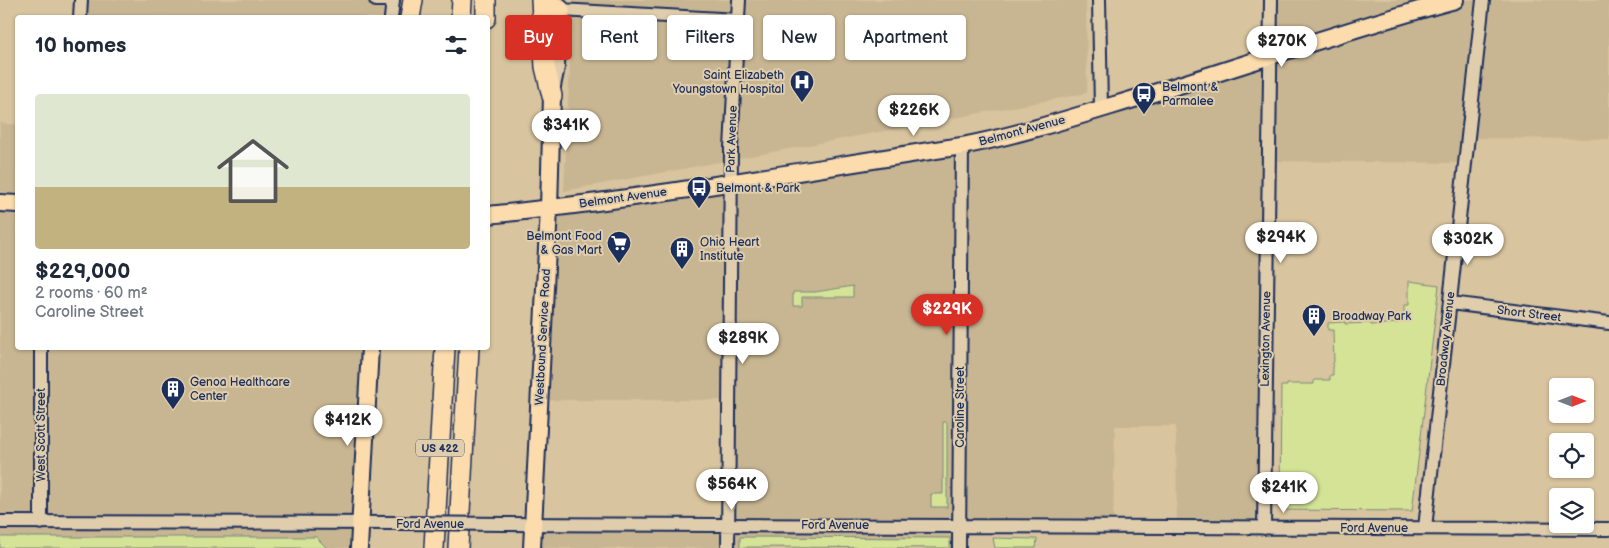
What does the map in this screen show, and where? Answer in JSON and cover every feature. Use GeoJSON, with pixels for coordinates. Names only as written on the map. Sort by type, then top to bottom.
{"type":"FeatureCollection","features":[{"type":"Feature","properties":{"kind":"highway"},"geometry":{"type":"LineString","coordinates":[[410,15],[413,0]]}},
{"type":"Feature","properties":{"kind":"highway"},"geometry":{"type":"LineString","coordinates":[[462,0],[462,15]]}},
{"type":"Feature","properties":{"kind":"highway"},"geometry":{"type":"LineString","coordinates":[[486,0],[486,15]]}},
{"type":"Feature","properties":{"kind":"highway"},"geometry":{"type":"LineString","coordinates":[[550,4],[546,66],[552,96]]}},
{"type":"Feature","properties":{"kind":"highway","name":"US 422"},"geometry":{"type":"LineString","coordinates":[[434,548],[445,350]]}},
{"type":"Feature","properties":{"kind":"highway","name":"US 422"},"geometry":{"type":"LineString","coordinates":[[458,548],[469,350]]}},
{"type":"Feature","properties":{"kind":"main road","name":"Belmont Avenue"},"geometry":{"type":"LineString","coordinates":[[490,214],[549,208],[1005,138],[1449,1]]}},
{"type":"Feature","properties":{"kind":"main road","name":"Westbound Service Road"},"geometry":{"type":"LineString","coordinates":[[532,548],[549,208],[552,96]]}},
{"type":"Feature","properties":{"kind":"main road"},"geometry":{"type":"LineString","coordinates":[[0,203],[15,204]]}},
{"type":"Feature","properties":{"kind":"main road"},"geometry":{"type":"LineString","coordinates":[[359,548],[370,350]]}},
{"type":"Feature","properties":{"kind":"street"},"geometry":{"type":"LineString","coordinates":[[80,15],[81,0]]}},
{"type":"Feature","properties":{"kind":"street"},"geometry":{"type":"LineString","coordinates":[[376,0],[393,0],[391,15]]}},
{"type":"Feature","properties":{"kind":"street","name":"Park Avenue"},"geometry":{"type":"LineString","coordinates":[[738,15],[739,0]]}},
{"type":"Feature","properties":{"kind":"street"},"geometry":{"type":"LineString","coordinates":[[1099,0],[1101,109]]}},
{"type":"Feature","properties":{"kind":"street","name":"Lexington Avenue"},"geometry":{"type":"LineString","coordinates":[[1264,528],[1271,0]]}},
{"type":"Feature","properties":{"kind":"street","name":"Broadway Avenue"},"geometry":{"type":"LineString","coordinates":[[1425,528],[1483,0]]}},
{"type":"Feature","properties":{"kind":"street"},"geometry":{"type":"LineString","coordinates":[[550,4],[679,15]]}},
{"type":"Feature","properties":{"kind":"street","name":"Park Avenue"},"geometry":{"type":"LineString","coordinates":[[728,548],[730,181],[736,60]]}},
{"type":"Feature","properties":{"kind":"street","name":"Caroline Street"},"geometry":{"type":"LineString","coordinates":[[959,548],[962,146]]}},
{"type":"Feature","properties":{"kind":"street","name":"Short Street"},"geometry":{"type":"LineString","coordinates":[[1450,303],[1609,323]]}},
{"type":"Feature","properties":{"kind":"street","name":"West Scott Street"},"geometry":{"type":"LineString","coordinates":[[41,350],[41,523]]}},
{"type":"Feature","properties":{"kind":"street","name":"Ford Avenue"},"geometry":{"type":"LineString","coordinates":[[0,522],[1609,529]]}},
{"type":"Feature","properties":{"kind":"shaded area"},"geometry":{"type":"Polygon","coordinates":[[[81,0],[393,0],[391,15],[80,15],[81,0]]]}},
{"type":"Feature","properties":{"kind":"shaded area","name":"Saint Elizabeth Youngstown Hospital"},"geometry":{"type":"Polygon","coordinates":[[[573,0],[1086,0],[1087,93],[564,191],[570,60],[572,60],[573,0]]]}},
{"type":"Feature","properties":{"kind":"shaded area"},"geometry":{"type":"Polygon","coordinates":[[[1271,0],[1609,0],[1609,139],[1468,138],[1465,163],[1268,161],[1264,528],[1177,527],[1176,426],[1115,426],[1113,527],[960,526],[959,548],[532,548],[534,524],[727,525],[729,400],[540,400],[549,208],[962,146],[1270,56],[1271,0]]]}},
{"type":"Feature","properties":{"kind":"shaded area"},"geometry":{"type":"Polygon","coordinates":[[[0,123],[15,125],[15,350],[370,350],[359,548],[0,548],[0,123]]]}},
{"type":"Feature","properties":{"kind":"green space"},"geometry":{"type":"Polygon","coordinates":[[[1409,281],[1439,285],[1412,511],[1280,510],[1281,386],[1287,386],[1287,384],[1314,384],[1314,380],[1330,380],[1330,375],[1333,375],[1334,362],[1333,330],[1328,330],[1328,323],[1370,323],[1371,325],[1399,323],[1399,320],[1404,320],[1404,305],[1409,305],[1409,281]]]}},
{"type":"Feature","properties":{"kind":"green space"},"geometry":{"type":"Polygon","coordinates":[[[853,286],[853,297],[802,297],[802,306],[793,306],[793,292],[815,292],[853,286]]]}},
{"type":"Feature","properties":{"kind":"green space"},"geometry":{"type":"Polygon","coordinates":[[[943,422],[947,422],[947,507],[931,507],[931,494],[943,494],[943,422]]]}},
{"type":"Feature","properties":{"kind":"green space"},"geometry":{"type":"Polygon","coordinates":[[[0,537],[316,537],[327,548],[0,548],[0,537]]]}},
{"type":"Feature","properties":{"kind":"green space"},"geometry":{"type":"Polygon","coordinates":[[[740,537],[950,538],[950,548],[740,548],[740,537]]]}},
{"type":"Feature","properties":{"kind":"green space"},"geometry":{"type":"Polygon","coordinates":[[[993,538],[1037,539],[1036,548],[995,548],[993,538]]]}},
{"type":"Feature","properties":{"kind":"place","name":"Saint Elizabeth Youngstown Hospital"},"geometry":{"type":"Point","coordinates":[802,103]}},
{"type":"Feature","properties":{"kind":"place","name":"Belmont & Parmalee"},"geometry":{"type":"Point","coordinates":[1144,115]}},
{"type":"Feature","properties":{"kind":"place","name":"Belmont & Park"},"geometry":{"type":"Point","coordinates":[699,209]}},
{"type":"Feature","properties":{"kind":"place","name":"Belmont Food & Gas Mart"},"geometry":{"type":"Point","coordinates":[619,264]}},
{"type":"Feature","properties":{"kind":"place","name":"Ohio Heart Institute"},"geometry":{"type":"Point","coordinates":[682,270]}},
{"type":"Feature","properties":{"kind":"place","name":"Broadway Park"},"geometry":{"type":"Point","coordinates":[1314,337]}},
{"type":"Feature","properties":{"kind":"place","name":"Genoa Healthcare Center"},"geometry":{"type":"Point","coordinates":[173,410]}}]}
